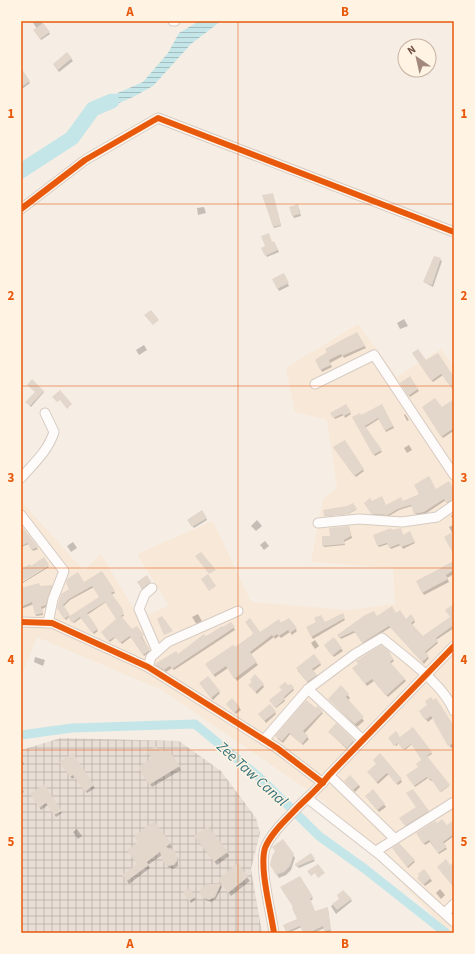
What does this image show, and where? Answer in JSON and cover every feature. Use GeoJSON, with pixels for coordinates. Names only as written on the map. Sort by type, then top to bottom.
{"type":"FeatureCollection","features":[{"type":"Feature","properties":{"kind":"street"},"geometry":{"type":"LineString","coordinates":[[21,209],[85,160],[158,118],[454,232]]}},
{"type":"Feature","properties":{"kind":"street"},"geometry":{"type":"LineString","coordinates":[[315,384],[374,355],[454,475]]}},
{"type":"Feature","properties":{"kind":"street"},"geometry":{"type":"LineString","coordinates":[[21,478],[45,452],[52,439],[54,432],[45,413]]}},
{"type":"Feature","properties":{"kind":"street"},"geometry":{"type":"LineString","coordinates":[[318,523],[359,519],[402,522],[437,516],[454,505]]}},
{"type":"Feature","properties":{"kind":"street"},"geometry":{"type":"LineString","coordinates":[[21,515],[64,571],[53,599],[48,623]]}},
{"type":"Feature","properties":{"kind":"street"},"geometry":{"type":"LineString","coordinates":[[152,588],[146,594],[139,605],[139,608],[157,651]]}},
{"type":"Feature","properties":{"kind":"street"},"geometry":{"type":"LineString","coordinates":[[148,667],[151,657],[168,642],[238,611]]}},
{"type":"Feature","properties":{"kind":"street"},"geometry":{"type":"LineString","coordinates":[[21,622],[52,623],[148,667],[277,748],[323,783]]}},
{"type":"Feature","properties":{"kind":"street"},"geometry":{"type":"LineString","coordinates":[[264,740],[308,689],[355,654],[382,638],[426,675],[450,701],[454,711]]}},
{"type":"Feature","properties":{"kind":"street"},"geometry":{"type":"LineString","coordinates":[[274,933],[263,868],[264,857],[270,840],[280,826],[454,646]]}},
{"type":"Feature","properties":{"kind":"street"},"geometry":{"type":"LineString","coordinates":[[308,689],[363,740]]}},
{"type":"Feature","properties":{"kind":"street"},"geometry":{"type":"LineString","coordinates":[[329,775],[395,839]]}},
{"type":"Feature","properties":{"kind":"street"},"geometry":{"type":"LineString","coordinates":[[304,801],[376,852],[454,922]]}},
{"type":"Feature","properties":{"kind":"street"},"geometry":{"type":"LineString","coordinates":[[376,852],[454,802]]}},
{"type":"Feature","properties":{"kind":"street"},"geometry":{"type":"LineString","coordinates":[[445,913],[454,904]]}},
{"type":"Feature","properties":{"kind":"shaded area"},"geometry":{"type":"Polygon","coordinates":[[[358,324],[397,377],[441,349],[454,367],[454,933],[449,933],[321,799],[162,690],[37,637],[21,677],[21,501],[84,571],[101,554],[139,618],[169,606],[137,554],[213,521],[251,602],[347,610],[395,604],[393,568],[311,562],[323,499],[337,488],[327,420],[295,412],[286,368],[358,324]]]}},
{"type":"Feature","properties":{"kind":"shaded area"},"geometry":{"type":"Polygon","coordinates":[[[61,738],[179,741],[221,771],[256,818],[260,833],[251,869],[262,933],[21,933],[21,750],[61,738]]]}},
{"type":"Feature","properties":{"kind":"water"},"geometry":{"type":"Polygon","coordinates":[[[199,21],[221,21],[191,44],[153,86],[133,97],[96,113],[90,105],[143,82],[168,53],[179,33],[199,21]]]}},
{"type":"Feature","properties":{"kind":"building"},"geometry":{"type":"Polygon","coordinates":[[[43,23],[50,32],[40,39],[33,30],[43,23]]]}},
{"type":"Feature","properties":{"kind":"building"},"geometry":{"type":"Polygon","coordinates":[[[67,52],[72,58],[58,70],[53,64],[67,52]]]}},
{"type":"Feature","properties":{"kind":"building"},"geometry":{"type":"Polygon","coordinates":[[[21,68],[30,81],[21,87],[21,68]]]}},
{"type":"Feature","properties":{"kind":"building"},"geometry":{"type":"Polygon","coordinates":[[[273,193],[281,225],[273,227],[262,195],[273,193]]]}},
{"type":"Feature","properties":{"kind":"building"},"geometry":{"type":"Polygon","coordinates":[[[298,204],[300,214],[292,216],[289,207],[298,204]]]}},
{"type":"Feature","properties":{"kind":"building"},"geometry":{"type":"Polygon","coordinates":[[[269,233],[272,242],[274,241],[278,250],[265,256],[261,248],[265,246],[261,236],[269,233]]]}},
{"type":"Feature","properties":{"kind":"building"},"geometry":{"type":"Polygon","coordinates":[[[434,256],[441,258],[432,285],[423,282],[434,256]]]}},
{"type":"Feature","properties":{"kind":"building"},"geometry":{"type":"Polygon","coordinates":[[[284,273],[289,283],[277,289],[272,279],[284,273]]]}},
{"type":"Feature","properties":{"kind":"building"},"geometry":{"type":"Polygon","coordinates":[[[151,310],[159,320],[153,325],[144,315],[151,310]]]}},
{"type":"Feature","properties":{"kind":"building"},"geometry":{"type":"Polygon","coordinates":[[[357,332],[365,346],[342,356],[341,354],[329,360],[331,365],[320,370],[315,360],[327,352],[325,349],[357,332]]]}},
{"type":"Feature","properties":{"kind":"building"},"geometry":{"type":"Polygon","coordinates":[[[418,349],[426,360],[438,353],[454,377],[454,391],[441,374],[431,381],[412,353],[418,349]]]}},
{"type":"Feature","properties":{"kind":"building"},"geometry":{"type":"Polygon","coordinates":[[[410,376],[418,389],[408,396],[400,383],[410,376]]]}},
{"type":"Feature","properties":{"kind":"building"},"geometry":{"type":"Polygon","coordinates":[[[32,379],[44,391],[30,406],[25,402],[35,392],[27,385],[32,379]]]}},
{"type":"Feature","properties":{"kind":"building"},"geometry":{"type":"Polygon","coordinates":[[[60,390],[72,404],[67,409],[60,400],[57,402],[52,397],[60,390]]]}},
{"type":"Feature","properties":{"kind":"building"},"geometry":{"type":"Polygon","coordinates":[[[435,398],[442,407],[454,399],[454,428],[441,437],[422,407],[435,398]]]}},
{"type":"Feature","properties":{"kind":"building"},"geometry":{"type":"Polygon","coordinates":[[[346,404],[351,412],[344,416],[342,414],[333,418],[330,413],[346,404]]]}},
{"type":"Feature","properties":{"kind":"building"},"geometry":{"type":"Polygon","coordinates":[[[382,404],[393,426],[385,431],[378,418],[365,426],[382,450],[373,455],[352,417],[360,413],[361,415],[382,404]]]}},
{"type":"Feature","properties":{"kind":"building"},"geometry":{"type":"Polygon","coordinates":[[[345,440],[364,469],[354,476],[333,447],[345,440]]]}},
{"type":"Feature","properties":{"kind":"building"},"geometry":{"type":"Polygon","coordinates":[[[429,476],[436,489],[449,481],[454,490],[454,499],[446,503],[444,499],[424,512],[414,514],[411,505],[398,509],[388,515],[371,514],[364,503],[370,498],[372,501],[382,496],[386,505],[401,497],[403,501],[419,494],[414,485],[429,476]]]}},
{"type":"Feature","properties":{"kind":"building"},"geometry":{"type":"Polygon","coordinates":[[[353,503],[357,509],[347,514],[324,516],[323,510],[347,506],[353,503]]]}},
{"type":"Feature","properties":{"kind":"building"},"geometry":{"type":"Polygon","coordinates":[[[202,510],[207,518],[192,527],[187,520],[202,510]]]}},
{"type":"Feature","properties":{"kind":"building"},"geometry":{"type":"Polygon","coordinates":[[[349,526],[351,536],[344,540],[345,544],[322,546],[322,536],[330,536],[329,528],[349,526]]]}},
{"type":"Feature","properties":{"kind":"building"},"geometry":{"type":"Polygon","coordinates":[[[23,528],[38,547],[31,550],[28,543],[21,546],[21,529],[23,528]]]}},
{"type":"Feature","properties":{"kind":"building"},"geometry":{"type":"Polygon","coordinates":[[[391,528],[392,530],[401,528],[403,535],[410,531],[415,542],[401,547],[399,544],[389,548],[387,543],[377,546],[373,535],[391,528]]]}},
{"type":"Feature","properties":{"kind":"building"},"geometry":{"type":"Polygon","coordinates":[[[454,531],[454,555],[444,537],[454,531]]]}},
{"type":"Feature","properties":{"kind":"building"},"geometry":{"type":"Polygon","coordinates":[[[201,552],[216,570],[209,574],[195,556],[201,552]]]}},
{"type":"Feature","properties":{"kind":"building"},"geometry":{"type":"Polygon","coordinates":[[[44,557],[49,565],[21,582],[21,569],[30,564],[31,566],[44,557]]]}},
{"type":"Feature","properties":{"kind":"building"},"geometry":{"type":"Polygon","coordinates":[[[454,561],[454,570],[446,575],[448,579],[422,593],[416,581],[454,561]]]}},
{"type":"Feature","properties":{"kind":"building"},"geometry":{"type":"Polygon","coordinates":[[[102,571],[115,591],[111,593],[122,608],[124,614],[121,616],[132,629],[137,626],[144,635],[141,637],[150,650],[143,655],[130,636],[120,643],[115,637],[108,641],[101,632],[116,619],[105,602],[87,613],[98,629],[92,633],[80,617],[72,623],[68,617],[99,597],[92,586],[69,599],[63,605],[70,615],[64,619],[57,608],[61,594],[69,589],[66,583],[67,579],[78,572],[84,582],[102,571]]]}},
{"type":"Feature","properties":{"kind":"building"},"geometry":{"type":"Polygon","coordinates":[[[208,574],[216,586],[209,591],[201,579],[208,574]]]}},
{"type":"Feature","properties":{"kind":"building"},"geometry":{"type":"Polygon","coordinates":[[[147,575],[151,582],[142,589],[137,582],[147,575]]]}},
{"type":"Feature","properties":{"kind":"building"},"geometry":{"type":"Polygon","coordinates":[[[39,583],[40,586],[52,585],[46,605],[41,607],[43,613],[35,615],[32,602],[21,607],[21,588],[39,583]]]}},
{"type":"Feature","properties":{"kind":"building"},"geometry":{"type":"Polygon","coordinates":[[[454,604],[454,625],[436,638],[438,641],[425,652],[429,656],[422,662],[389,626],[362,643],[354,631],[339,638],[337,635],[365,615],[374,611],[377,616],[392,606],[396,613],[400,610],[406,619],[411,614],[415,620],[411,623],[423,636],[450,617],[445,610],[454,604]]]}},
{"type":"Feature","properties":{"kind":"building"},"geometry":{"type":"Polygon","coordinates":[[[343,613],[345,618],[311,637],[306,627],[316,622],[314,618],[321,615],[325,622],[343,613]]]}},
{"type":"Feature","properties":{"kind":"building"},"geometry":{"type":"Polygon","coordinates":[[[162,616],[173,631],[164,635],[157,619],[162,616]]]}},
{"type":"Feature","properties":{"kind":"building"},"geometry":{"type":"Polygon","coordinates":[[[250,618],[260,632],[279,619],[281,623],[289,618],[297,628],[290,633],[288,630],[279,636],[277,634],[273,637],[272,635],[250,652],[257,662],[234,679],[226,666],[213,675],[205,664],[233,645],[235,647],[251,636],[253,633],[245,622],[250,618]]]}},
{"type":"Feature","properties":{"kind":"building"},"geometry":{"type":"Polygon","coordinates":[[[231,622],[235,627],[172,669],[170,666],[164,670],[155,664],[176,651],[178,654],[204,634],[205,636],[208,635],[231,622]]]}},
{"type":"Feature","properties":{"kind":"building"},"geometry":{"type":"Polygon","coordinates":[[[334,637],[342,648],[332,656],[324,645],[334,637]]]}},
{"type":"Feature","properties":{"kind":"building"},"geometry":{"type":"Polygon","coordinates":[[[381,645],[389,651],[393,659],[390,662],[405,679],[386,696],[372,679],[365,684],[352,668],[358,664],[356,661],[381,645]]]}},
{"type":"Feature","properties":{"kind":"building"},"geometry":{"type":"Polygon","coordinates":[[[314,654],[321,663],[312,669],[317,675],[307,682],[296,668],[314,654]]]}},
{"type":"Feature","properties":{"kind":"building"},"geometry":{"type":"Polygon","coordinates":[[[255,674],[264,684],[255,692],[248,685],[252,682],[250,680],[255,674]]]}},
{"type":"Feature","properties":{"kind":"building"},"geometry":{"type":"Polygon","coordinates":[[[208,676],[220,691],[211,698],[199,683],[208,676]]]}},
{"type":"Feature","properties":{"kind":"building"},"geometry":{"type":"Polygon","coordinates":[[[285,682],[288,685],[291,684],[294,688],[275,708],[269,700],[282,690],[279,687],[285,682]]]}},
{"type":"Feature","properties":{"kind":"building"},"geometry":{"type":"Polygon","coordinates":[[[341,685],[349,694],[346,697],[364,717],[355,724],[328,699],[341,685]]]}},
{"type":"Feature","properties":{"kind":"building"},"geometry":{"type":"Polygon","coordinates":[[[431,697],[433,700],[436,698],[454,726],[454,743],[448,746],[431,716],[425,720],[419,711],[427,705],[425,701],[431,697]]]}},
{"type":"Feature","properties":{"kind":"building"},"geometry":{"type":"Polygon","coordinates":[[[232,698],[240,707],[234,713],[226,704],[232,698]]]}},
{"type":"Feature","properties":{"kind":"building"},"geometry":{"type":"Polygon","coordinates":[[[306,700],[316,708],[317,706],[323,711],[303,731],[308,736],[302,744],[289,733],[282,741],[275,736],[306,700]]]}},
{"type":"Feature","properties":{"kind":"building"},"geometry":{"type":"Polygon","coordinates":[[[270,704],[276,712],[264,721],[258,714],[270,704]]]}},
{"type":"Feature","properties":{"kind":"building"},"geometry":{"type":"Polygon","coordinates":[[[336,723],[354,740],[347,748],[328,732],[336,723]]]}},
{"type":"Feature","properties":{"kind":"building"},"geometry":{"type":"Polygon","coordinates":[[[413,727],[432,752],[427,756],[450,785],[440,792],[431,779],[429,780],[427,777],[414,786],[406,775],[418,767],[416,764],[421,760],[419,756],[411,744],[403,750],[398,743],[394,746],[388,738],[396,731],[400,737],[413,727]]]}},
{"type":"Feature","properties":{"kind":"building"},"geometry":{"type":"Polygon","coordinates":[[[156,746],[160,752],[167,748],[180,766],[149,785],[138,767],[152,758],[147,752],[156,746]]]}},
{"type":"Feature","properties":{"kind":"building"},"geometry":{"type":"Polygon","coordinates":[[[73,753],[94,785],[85,792],[73,775],[70,777],[59,762],[73,753]]]}},
{"type":"Feature","properties":{"kind":"building"},"geometry":{"type":"Polygon","coordinates":[[[380,753],[402,779],[396,784],[387,773],[377,782],[367,772],[376,764],[373,760],[380,753]]]}},
{"type":"Feature","properties":{"kind":"building"},"geometry":{"type":"Polygon","coordinates":[[[350,775],[359,785],[353,790],[344,781],[350,775]]]}},
{"type":"Feature","properties":{"kind":"building"},"geometry":{"type":"Polygon","coordinates":[[[44,784],[62,811],[54,815],[46,803],[39,808],[30,794],[44,784]]]}},
{"type":"Feature","properties":{"kind":"building"},"geometry":{"type":"Polygon","coordinates":[[[373,789],[385,804],[377,810],[365,796],[373,789]]]}},
{"type":"Feature","properties":{"kind":"building"},"geometry":{"type":"Polygon","coordinates":[[[413,789],[429,811],[405,826],[399,818],[416,807],[406,793],[413,789]]]}},
{"type":"Feature","properties":{"kind":"building"},"geometry":{"type":"Polygon","coordinates":[[[442,819],[447,825],[454,820],[454,834],[443,842],[447,847],[438,853],[429,840],[423,844],[416,833],[435,821],[437,823],[442,819]]]}},
{"type":"Feature","properties":{"kind":"building"},"geometry":{"type":"Polygon","coordinates":[[[154,821],[171,843],[166,847],[175,851],[178,860],[174,865],[168,866],[163,862],[160,852],[147,862],[149,865],[127,881],[122,875],[137,864],[127,850],[138,842],[134,836],[154,821]]]}},
{"type":"Feature","properties":{"kind":"building"},"geometry":{"type":"Polygon","coordinates":[[[208,826],[228,852],[214,862],[194,836],[208,826]]]}},
{"type":"Feature","properties":{"kind":"building"},"geometry":{"type":"Polygon","coordinates":[[[283,839],[294,854],[290,866],[284,872],[276,875],[270,865],[275,851],[272,847],[283,839]]]}},
{"type":"Feature","properties":{"kind":"building"},"geometry":{"type":"Polygon","coordinates":[[[399,843],[415,860],[407,867],[392,848],[399,843]]]}},
{"type":"Feature","properties":{"kind":"building"},"geometry":{"type":"Polygon","coordinates":[[[311,853],[315,859],[296,867],[295,864],[311,853]]]}},
{"type":"Feature","properties":{"kind":"building"},"geometry":{"type":"Polygon","coordinates":[[[446,859],[450,865],[454,862],[454,888],[437,867],[446,859]]]}},
{"type":"Feature","properties":{"kind":"building"},"geometry":{"type":"Polygon","coordinates":[[[238,863],[248,877],[228,893],[218,879],[238,863]]]}},
{"type":"Feature","properties":{"kind":"building"},"geometry":{"type":"Polygon","coordinates":[[[318,864],[325,873],[318,878],[315,873],[311,876],[307,871],[318,864]]]}},
{"type":"Feature","properties":{"kind":"building"},"geometry":{"type":"Polygon","coordinates":[[[424,869],[431,878],[423,885],[417,878],[419,876],[418,874],[424,869]]]}},
{"type":"Feature","properties":{"kind":"building"},"geometry":{"type":"Polygon","coordinates":[[[300,876],[313,897],[310,899],[315,911],[328,907],[331,930],[324,931],[323,926],[309,933],[303,933],[300,926],[286,932],[283,925],[297,919],[292,908],[293,907],[280,887],[300,876]]]}},
{"type":"Feature","properties":{"kind":"building"},"geometry":{"type":"Polygon","coordinates":[[[207,884],[221,884],[215,897],[209,900],[203,898],[199,893],[202,887],[207,884]]]}},
{"type":"Feature","properties":{"kind":"building"},"geometry":{"type":"Polygon","coordinates":[[[189,888],[196,897],[189,901],[183,892],[189,888]]]}},
{"type":"Feature","properties":{"kind":"building"},"geometry":{"type":"Polygon","coordinates":[[[343,890],[352,899],[337,910],[332,904],[339,899],[337,895],[343,890]]]}},
{"type":"Feature","properties":{"kind":"waterway"},"geometry":{"type":"LineString","coordinates":[[21,171],[72,138],[93,109],[112,101]]}},
{"type":"Feature","properties":{"kind":"waterway","name":"Zee Taw Canal"},"geometry":{"type":"LineString","coordinates":[[21,735],[72,728],[195,724],[259,777],[319,836],[365,869],[446,933]]}},
{"type":"Feature","properties":{"kind":"cycle path"},"geometry":{"type":"LineString","coordinates":[[21,209],[85,160],[158,118],[454,232]]}},
{"type":"Feature","properties":{"kind":"cycle path"},"geometry":{"type":"LineString","coordinates":[[21,622],[52,623],[148,667],[277,748],[323,783]]}},
{"type":"Feature","properties":{"kind":"cycle path"},"geometry":{"type":"LineString","coordinates":[[274,933],[263,867],[265,848],[271,837],[297,808],[454,646]]}}]}
